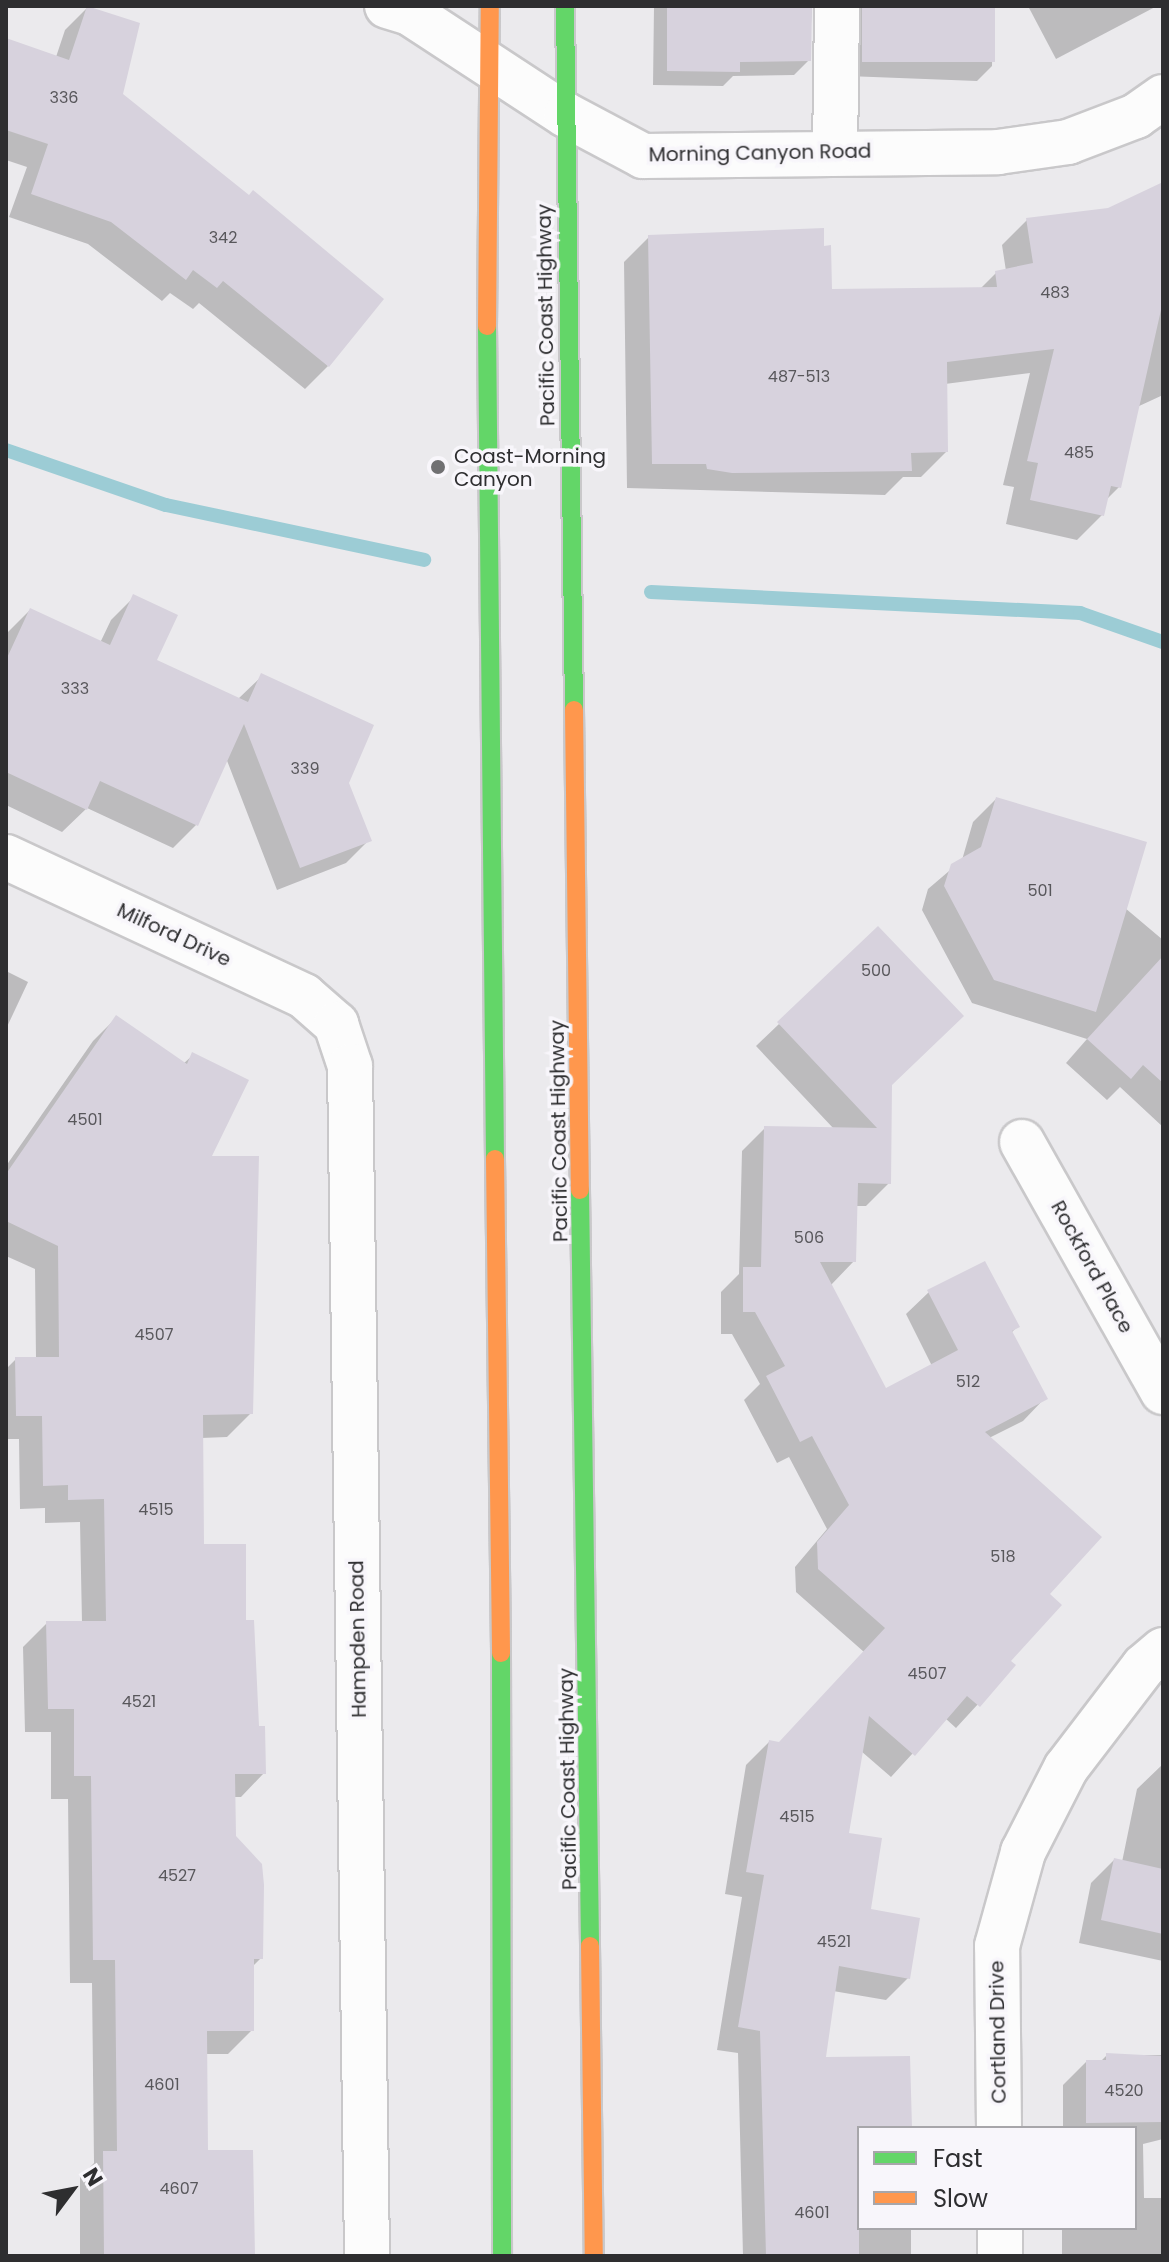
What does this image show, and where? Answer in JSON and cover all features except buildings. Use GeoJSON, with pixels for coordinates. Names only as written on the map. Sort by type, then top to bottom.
{"type":"FeatureCollection","features":[{"type":"Feature","properties":{"kind":"highway"},"geometry":{"type":"LineString","coordinates":[[490,6],[485,469],[501,1581],[502,2256]]}},
{"type":"Feature","properties":{"kind":"highway","name":"Pacific Coast Highway"},"geometry":{"type":"LineString","coordinates":[[565,6],[573,758],[586,1390],[594,2256]]}},
{"type":"Feature","properties":{"kind":"street","name":"Morning Canyon Road"},"geometry":{"type":"LineString","coordinates":[[387,6],[410,13],[566,115],[643,156],[998,152],[1068,142],[1136,116],[1163,97]]}},
{"type":"Feature","properties":{"kind":"street"},"geometry":{"type":"LineString","coordinates":[[835,152],[837,6]]}},
{"type":"Feature","properties":{"kind":"street","name":"Milford Drive"},"geometry":{"type":"LineString","coordinates":[[6,857],[304,996],[336,1024]]}},
{"type":"Feature","properties":{"kind":"street","name":"Hampden Road"},"geometry":{"type":"LineString","coordinates":[[336,1024],[350,1066],[367,2256]]}},
{"type":"Feature","properties":{"kind":"street","name":"Rockford Place"},"geometry":{"type":"LineString","coordinates":[[1022,1142],[1163,1392]]}},
{"type":"Feature","properties":{"kind":"street","name":"Cortland Drive"},"geometry":{"type":"LineString","coordinates":[[999,2126],[997,1946],[1023,1852],[1066,1768],[1144,1666],[1163,1650]]}},
{"type":"Feature","properties":{"kind":"street"},"geometry":{"type":"LineString","coordinates":[[1000,2230],[1000,2256]]}},
{"type":"Feature","properties":{"kind":"waterway"},"geometry":{"type":"LineString","coordinates":[[6,450],[166,505],[424,560]]}},
{"type":"Feature","properties":{"kind":"waterway"},"geometry":{"type":"LineString","coordinates":[[651,592],[1080,613],[1163,642]]}},
{"type":"Feature","properties":{"kind":"traffic: fast"},"geometry":{"type":"LineString","coordinates":[[565,6],[574,710]]}},
{"type":"Feature","properties":{"kind":"traffic: fast"},"geometry":{"type":"LineString","coordinates":[[487,326],[495,1159]]}},
{"type":"Feature","properties":{"kind":"traffic: fast"},"geometry":{"type":"LineString","coordinates":[[580,1190],[590,1946]]}},
{"type":"Feature","properties":{"kind":"traffic: fast"},"geometry":{"type":"LineString","coordinates":[[501,1653],[502,2256]]}},
{"type":"Feature","properties":{"kind":"traffic: slow"},"geometry":{"type":"LineString","coordinates":[[487,326],[490,6]]}},
{"type":"Feature","properties":{"kind":"traffic: slow"},"geometry":{"type":"LineString","coordinates":[[574,710],[580,1190]]}},
{"type":"Feature","properties":{"kind":"traffic: slow"},"geometry":{"type":"LineString","coordinates":[[495,1159],[501,1653]]}},
{"type":"Feature","properties":{"kind":"traffic: slow"},"geometry":{"type":"LineString","coordinates":[[590,1946],[594,2256]]}},
{"type":"Feature","properties":{"kind":"place","name":"Coast-Morning Canyon"},"geometry":{"type":"Point","coordinates":[438,467]}}]}
